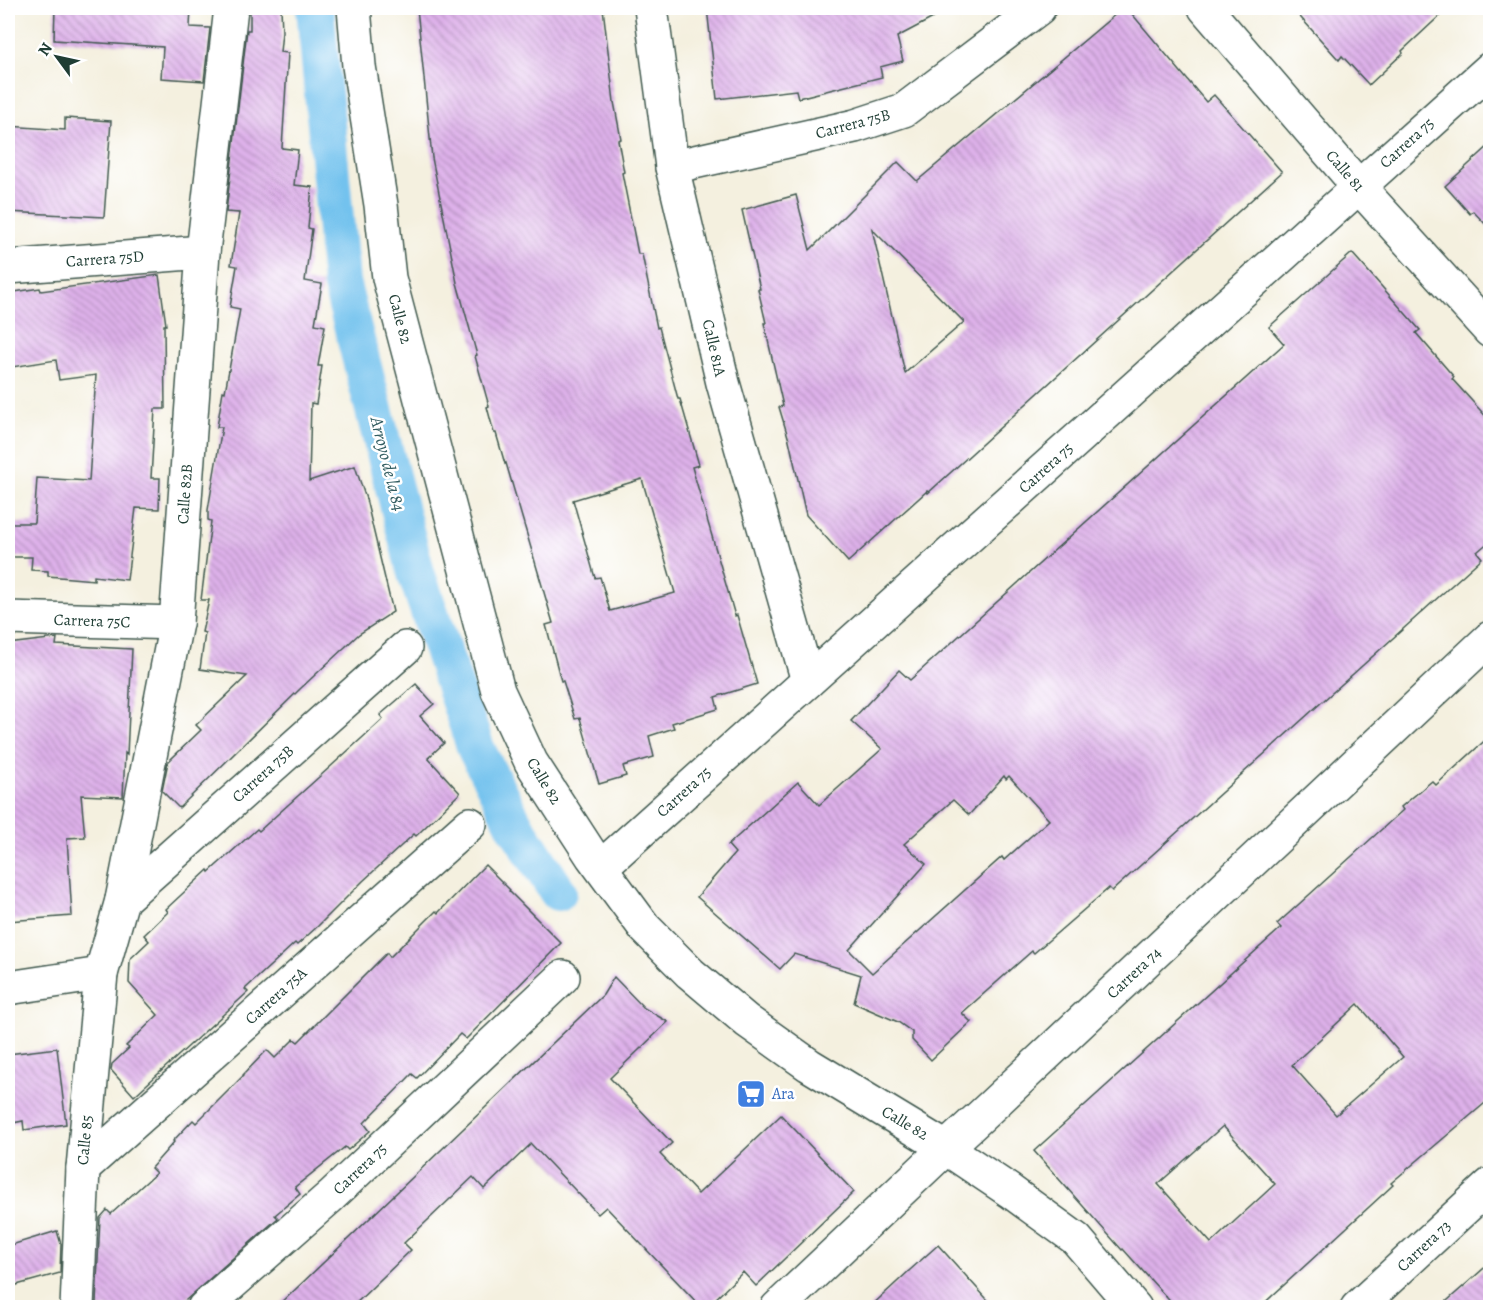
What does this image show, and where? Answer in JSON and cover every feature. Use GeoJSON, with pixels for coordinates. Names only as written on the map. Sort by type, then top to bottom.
{"type":"FeatureCollection","features":[{"type":"Feature","properties":{"kind":"street","name":"Calle 82B"},"geometry":{"type":"LineString","coordinates":[[101,974],[122,900],[176,623],[203,252],[231,8]]}},
{"type":"Feature","properties":{"kind":"street","name":"Calle 82"},"geometry":{"type":"LineString","coordinates":[[354,8],[359,66],[381,205],[389,278],[498,691],[531,762],[645,928],[690,973],[747,1022],[809,1065],[946,1148],[1076,1239],[1135,1308]]}},
{"type":"Feature","properties":{"kind":"street","name":"Calle 81A"},"geometry":{"type":"LineString","coordinates":[[651,8],[672,167],[723,383],[808,681]]}},
{"type":"Feature","properties":{"kind":"street","name":"Carrera 75B"},"geometry":{"type":"LineString","coordinates":[[672,167],[855,126],[904,110],[1039,8]]}},
{"type":"Feature","properties":{"kind":"street","name":"Calle 81"},"geometry":{"type":"LineString","coordinates":[[1205,8],[1359,187],[1491,331]]}},
{"type":"Feature","properties":{"kind":"street","name":"Carrera 75"},"geometry":{"type":"LineString","coordinates":[[601,867],[1491,69]]}},
{"type":"Feature","properties":{"kind":"street","name":"Carrera 75D"},"geometry":{"type":"LineString","coordinates":[[8,267],[203,252]]}},
{"type":"Feature","properties":{"kind":"street","name":"Carrera 75C"},"geometry":{"type":"LineString","coordinates":[[8,618],[176,623]]}},
{"type":"Feature","properties":{"kind":"street","name":"Carrera 74"},"geometry":{"type":"LineString","coordinates":[[777,1308],[1491,638]]}},
{"type":"Feature","properties":{"kind":"street","name":"Carrera 75B"},"geometry":{"type":"LineString","coordinates":[[122,900],[405,648]]}},
{"type":"Feature","properties":{"kind":"street","name":"Carrera 75A"},"geometry":{"type":"LineString","coordinates":[[82,1168],[470,824]]}},
{"type":"Feature","properties":{"kind":"street","name":"Calle 85"},"geometry":{"type":"LineString","coordinates":[[77,1308],[82,1168],[101,974]]}},
{"type":"Feature","properties":{"kind":"street"},"geometry":{"type":"LineString","coordinates":[[8,988],[101,974]]}},
{"type":"Feature","properties":{"kind":"street","name":"Carrera 75"},"geometry":{"type":"LineString","coordinates":[[204,1308],[331,1196],[563,977]]}},
{"type":"Feature","properties":{"kind":"street","name":"Carrera 73"},"geometry":{"type":"LineString","coordinates":[[1357,1308],[1491,1185]]}},
{"type":"Feature","properties":{"kind":"building"},"geometry":{"type":"Polygon","coordinates":[[[55,8],[191,8],[190,27],[210,28],[204,81],[161,78],[163,47],[54,40],[55,8]]]}},
{"type":"Feature","properties":{"kind":"building"},"geometry":{"type":"Polygon","coordinates":[[[250,8],[281,8],[280,52],[288,53],[282,148],[298,150],[294,185],[312,187],[308,228],[312,229],[305,281],[322,284],[315,324],[325,326],[318,366],[322,366],[316,404],[311,403],[309,481],[355,466],[366,499],[393,612],[359,634],[179,808],[162,791],[168,762],[201,730],[196,725],[247,676],[200,669],[205,633],[202,632],[209,600],[201,600],[211,521],[208,520],[208,510],[222,427],[217,427],[240,309],[230,307],[237,266],[231,265],[239,213],[226,212],[247,30],[250,30],[250,8]]]}},
{"type":"Feature","properties":{"kind":"building"},"geometry":{"type":"Polygon","coordinates":[[[417,8],[603,8],[614,102],[621,139],[618,140],[624,172],[622,173],[638,254],[642,254],[657,328],[659,327],[699,465],[692,467],[757,684],[715,697],[718,709],[672,723],[674,728],[649,736],[654,757],[623,766],[626,776],[599,784],[580,718],[575,719],[563,681],[561,681],[546,625],[553,623],[506,463],[487,407],[489,406],[475,356],[477,355],[457,283],[432,158],[417,8]],[[642,479],[573,500],[595,578],[600,577],[610,611],[675,593],[642,479]]]}},
{"type":"Feature","properties":{"kind":"building"},"geometry":{"type":"Polygon","coordinates":[[[707,8],[952,8],[897,37],[903,61],[880,67],[882,77],[798,98],[796,90],[717,99],[707,8]]]}},
{"type":"Feature","properties":{"kind":"building"},"geometry":{"type":"Polygon","coordinates":[[[1123,8],[1127,8],[1206,102],[1214,95],[1282,172],[928,493],[927,491],[848,562],[806,515],[779,407],[783,406],[742,210],[796,195],[810,250],[898,162],[917,181],[1123,8]],[[872,229],[905,373],[964,322],[872,229]]]}},
{"type":"Feature","properties":{"kind":"building"},"geometry":{"type":"Polygon","coordinates":[[[1292,8],[1448,8],[1369,85],[1342,56],[1339,60],[1292,8]]]}},
{"type":"Feature","properties":{"kind":"building"},"geometry":{"type":"Polygon","coordinates":[[[65,118],[111,121],[104,217],[8,212],[8,126],[65,130],[65,118]]]}},
{"type":"Feature","properties":{"kind":"building"},"geometry":{"type":"Polygon","coordinates":[[[1491,144],[1491,230],[1473,211],[1470,214],[1445,186],[1491,144]]]}},
{"type":"Feature","properties":{"kind":"building"},"geometry":{"type":"Polygon","coordinates":[[[1352,253],[1420,330],[1416,333],[1454,377],[1452,379],[1491,422],[1491,540],[1477,552],[1482,558],[1112,891],[1109,888],[1034,953],[1032,951],[962,1013],[971,1022],[931,1060],[912,1040],[912,1032],[898,1022],[854,1003],[861,975],[794,954],[780,969],[697,897],[735,853],[728,845],[798,782],[819,805],[882,749],[851,721],[899,670],[910,680],[1284,344],[1269,327],[1352,253]],[[1004,776],[969,815],[953,800],[904,844],[926,864],[849,950],[872,973],[1002,857],[1004,860],[1049,820],[1009,776],[1006,779],[1004,776]]]}},
{"type":"Feature","properties":{"kind":"building"},"geometry":{"type":"Polygon","coordinates":[[[159,275],[166,325],[164,325],[165,409],[155,409],[151,478],[160,478],[159,509],[136,508],[127,580],[94,576],[94,580],[48,576],[48,571],[31,570],[32,557],[8,557],[8,523],[34,523],[37,478],[89,481],[96,375],[59,380],[56,360],[12,367],[8,333],[8,293],[40,288],[41,291],[159,275]]]}},
{"type":"Feature","properties":{"kind":"building"},"geometry":{"type":"Polygon","coordinates":[[[57,638],[56,645],[132,649],[123,797],[81,795],[85,837],[67,838],[72,916],[8,921],[8,644],[57,638]]]}},
{"type":"Feature","properties":{"kind":"building"},"geometry":{"type":"Polygon","coordinates":[[[416,684],[434,704],[420,716],[444,743],[428,758],[460,793],[416,836],[414,834],[363,881],[318,926],[297,945],[295,943],[245,989],[248,992],[134,1096],[111,1070],[112,1064],[129,1048],[126,1046],[158,1015],[129,983],[130,959],[149,941],[144,935],[168,912],[166,909],[208,870],[209,872],[257,829],[259,831],[383,719],[380,715],[416,684]]]}},
{"type":"Feature","properties":{"kind":"building"},"geometry":{"type":"Polygon","coordinates":[[[1491,735],[1491,1098],[1391,1183],[1393,1185],[1259,1308],[1176,1308],[1034,1151],[1281,928],[1277,924],[1403,810],[1401,807],[1432,781],[1436,785],[1491,735]],[[1358,1004],[1292,1065],[1336,1115],[1403,1057],[1358,1004]],[[1223,1126],[1158,1184],[1211,1243],[1275,1184],[1223,1126]]]}},
{"type":"Feature","properties":{"kind":"building"},"geometry":{"type":"Polygon","coordinates":[[[485,865],[561,943],[466,1039],[460,1034],[417,1078],[412,1074],[364,1123],[370,1131],[348,1150],[345,1147],[295,1187],[300,1194],[275,1215],[278,1218],[177,1308],[99,1308],[96,1303],[100,1218],[107,1210],[111,1214],[156,1173],[151,1168],[173,1141],[193,1120],[196,1123],[267,1050],[275,1058],[294,1039],[298,1042],[387,953],[390,957],[485,865]]]}},
{"type":"Feature","properties":{"kind":"building"},"geometry":{"type":"Polygon","coordinates":[[[614,977],[644,1008],[668,1022],[610,1078],[672,1143],[660,1154],[698,1194],[781,1115],[854,1192],[756,1286],[743,1272],[706,1308],[702,1308],[606,1207],[598,1214],[531,1144],[484,1189],[473,1177],[404,1243],[411,1250],[351,1308],[276,1308],[603,995],[614,977]]]}},
{"type":"Feature","properties":{"kind":"building"},"geometry":{"type":"Polygon","coordinates":[[[57,1048],[66,1124],[24,1130],[23,1121],[8,1124],[8,1054],[57,1048]]]}},
{"type":"Feature","properties":{"kind":"building"},"geometry":{"type":"Polygon","coordinates":[[[57,1231],[61,1244],[60,1273],[13,1286],[8,1265],[8,1246],[57,1231]]]}},
{"type":"Feature","properties":{"kind":"building"},"geometry":{"type":"Polygon","coordinates":[[[938,1245],[995,1308],[869,1308],[910,1270],[938,1245]]]}},
{"type":"Feature","properties":{"kind":"building"},"geometry":{"type":"Polygon","coordinates":[[[1491,1262],[1491,1308],[1439,1308],[1491,1262]]]}},
{"type":"Feature","properties":{"kind":"waterway","name":"Arroyo de la 84"},"geometry":{"type":"LineString","coordinates":[[315,8],[341,282],[416,573],[476,749],[516,827],[558,892]]}},
{"type":"Feature","properties":{"kind":"place","name":"Ara"},"geometry":{"type":"Point","coordinates":[751,1094]}}]}
